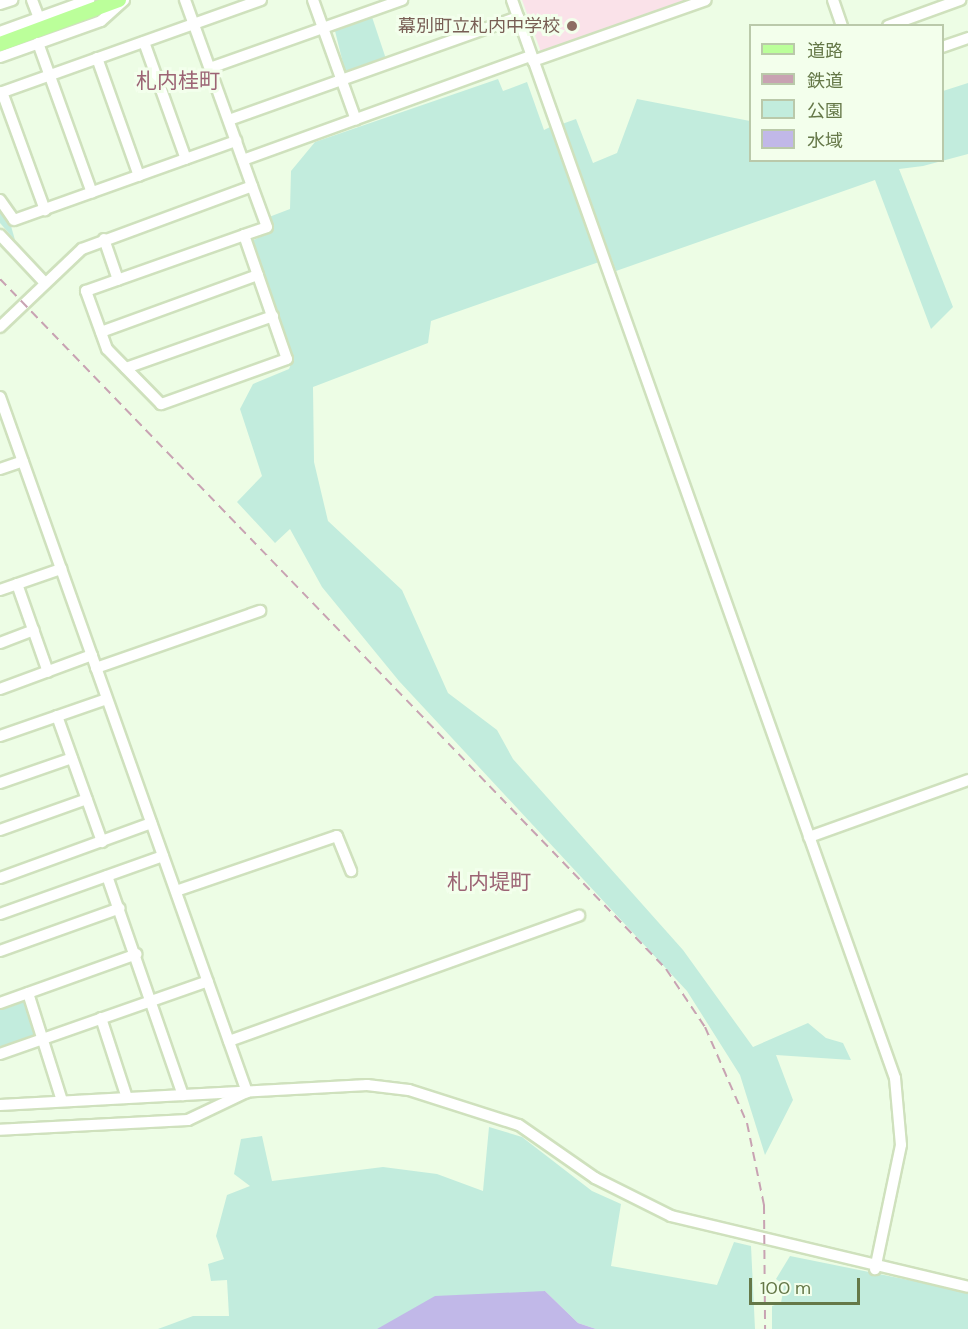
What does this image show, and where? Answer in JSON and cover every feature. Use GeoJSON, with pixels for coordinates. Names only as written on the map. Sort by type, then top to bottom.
{"type":"FeatureCollection","features":[{"type":"Feature","properties":{"kind":"main road"},"geometry":{"type":"LineString","coordinates":[[0,44],[115,1]]}},
{"type":"Feature","properties":{"kind":"street"},"geometry":{"type":"LineString","coordinates":[[0,4],[12,0]]}},
{"type":"Feature","properties":{"kind":"street"},"geometry":{"type":"LineString","coordinates":[[32,0],[39,18]]}},
{"type":"Feature","properties":{"kind":"street"},"geometry":{"type":"LineString","coordinates":[[0,32],[89,0]]}},
{"type":"Feature","properties":{"kind":"street"},"geometry":{"type":"LineString","coordinates":[[185,0],[267,227],[244,235],[118,280],[86,291],[107,349],[161,404],[287,359],[244,235]]}},
{"type":"Feature","properties":{"kind":"street"},"geometry":{"type":"LineString","coordinates":[[45,210],[1,93],[261,0]]}},
{"type":"Feature","properties":{"kind":"street"},"geometry":{"type":"LineString","coordinates":[[313,0],[356,120]]}},
{"type":"Feature","properties":{"kind":"street"},"geometry":{"type":"LineString","coordinates":[[210,68],[402,0]]}},
{"type":"Feature","properties":{"kind":"street"},"geometry":{"type":"LineString","coordinates":[[512,0],[809,837],[901,1104],[901,1145],[875,1269]]}},
{"type":"Feature","properties":{"kind":"street"},"geometry":{"type":"LineString","coordinates":[[243,160],[532,58],[706,0]]}},
{"type":"Feature","properties":{"kind":"street"},"geometry":{"type":"LineString","coordinates":[[894,24],[960,0]]}},
{"type":"Feature","properties":{"kind":"street"},"geometry":{"type":"LineString","coordinates":[[0,57],[101,21],[115,1]]}},
{"type":"Feature","properties":{"kind":"street"},"geometry":{"type":"LineString","coordinates":[[837,1],[842,24]]}},
{"type":"Feature","properties":{"kind":"street"},"geometry":{"type":"LineString","coordinates":[[229,120],[518,17]]}},
{"type":"Feature","properties":{"kind":"street"},"geometry":{"type":"LineString","coordinates":[[944,46],[968,38]]}},
{"type":"Feature","properties":{"kind":"street"},"geometry":{"type":"LineString","coordinates":[[144,42],[186,159]]}},
{"type":"Feature","properties":{"kind":"street"},"geometry":{"type":"LineString","coordinates":[[38,44],[92,194]]}},
{"type":"Feature","properties":{"kind":"street"},"geometry":{"type":"LineString","coordinates":[[97,58],[139,176]]}},
{"type":"Feature","properties":{"kind":"street"},"geometry":{"type":"LineString","coordinates":[[0,200],[14,220],[236,141]]}},
{"type":"Feature","properties":{"kind":"street"},"geometry":{"type":"LineString","coordinates":[[0,327],[76,253],[104,239],[252,186]]}},
{"type":"Feature","properties":{"kind":"street"},"geometry":{"type":"LineString","coordinates":[[0,235],[45,283]]}},
{"type":"Feature","properties":{"kind":"street"},"geometry":{"type":"LineString","coordinates":[[104,239],[118,280]]}},
{"type":"Feature","properties":{"kind":"street"},"geometry":{"type":"LineString","coordinates":[[101,332],[258,275]]}},
{"type":"Feature","properties":{"kind":"street"},"geometry":{"type":"LineString","coordinates":[[126,369],[273,316]]}},
{"type":"Feature","properties":{"kind":"street"},"geometry":{"type":"LineString","coordinates":[[0,397],[248,1092]]}},
{"type":"Feature","properties":{"kind":"street"},"geometry":{"type":"LineString","coordinates":[[0,469],[22,461]]}},
{"type":"Feature","properties":{"kind":"street"},"geometry":{"type":"LineString","coordinates":[[0,590],[61,569]]}},
{"type":"Feature","properties":{"kind":"street"},"geometry":{"type":"LineString","coordinates":[[17,584],[48,672]]}},
{"type":"Feature","properties":{"kind":"street"},"geometry":{"type":"LineString","coordinates":[[96,668],[260,611]]}},
{"type":"Feature","properties":{"kind":"street"},"geometry":{"type":"LineString","coordinates":[[0,643],[34,630]]}},
{"type":"Feature","properties":{"kind":"street"},"geometry":{"type":"LineString","coordinates":[[0,689],[92,656]]}},
{"type":"Feature","properties":{"kind":"street"},"geometry":{"type":"LineString","coordinates":[[0,736],[107,699]]}},
{"type":"Feature","properties":{"kind":"street"},"geometry":{"type":"LineString","coordinates":[[57,716],[102,842]]}},
{"type":"Feature","properties":{"kind":"street"},"geometry":{"type":"LineString","coordinates":[[0,783],[72,758]]}},
{"type":"Feature","properties":{"kind":"street"},"geometry":{"type":"LineString","coordinates":[[809,837],[968,780]]}},
{"type":"Feature","properties":{"kind":"street"},"geometry":{"type":"LineString","coordinates":[[0,830],[87,799]]}},
{"type":"Feature","properties":{"kind":"street"},"geometry":{"type":"LineString","coordinates":[[0,878],[151,823]]}},
{"type":"Feature","properties":{"kind":"street"},"geometry":{"type":"LineString","coordinates":[[176,891],[337,836],[351,871]]}},
{"type":"Feature","properties":{"kind":"street"},"geometry":{"type":"LineString","coordinates":[[1,911],[163,856]]}},
{"type":"Feature","properties":{"kind":"street"},"geometry":{"type":"LineString","coordinates":[[108,876],[183,1095]]}},
{"type":"Feature","properties":{"kind":"street"},"geometry":{"type":"LineString","coordinates":[[0,951],[120,908]]}},
{"type":"Feature","properties":{"kind":"street"},"geometry":{"type":"LineString","coordinates":[[229,1041],[579,916]]}},
{"type":"Feature","properties":{"kind":"street"},"geometry":{"type":"LineString","coordinates":[[1,1001],[136,954]]}},
{"type":"Feature","properties":{"kind":"street"},"geometry":{"type":"LineString","coordinates":[[0,1054],[208,981]]}},
{"type":"Feature","properties":{"kind":"street"},"geometry":{"type":"LineString","coordinates":[[28,993],[62,1101]]}},
{"type":"Feature","properties":{"kind":"street"},"geometry":{"type":"LineString","coordinates":[[101,1018],[127,1098]]}},
{"type":"Feature","properties":{"kind":"street"},"geometry":{"type":"LineString","coordinates":[[0,1105],[367,1085],[445,1099],[519,1125],[595,1178],[671,1216],[875,1269],[968,1287]]}},
{"type":"Feature","properties":{"kind":"street"},"geometry":{"type":"LineString","coordinates":[[0,1130],[188,1120],[248,1092]]}},
{"type":"Feature","properties":{"kind":"shaded area","name":"幕別町立札内中学校"},"geometry":{"type":"Polygon","coordinates":[[[522,0],[686,0],[541,52],[522,0]]]}},
{"type":"Feature","properties":{"kind":"green space"},"geometry":{"type":"Polygon","coordinates":[[[372,17],[386,59],[345,71],[335,31],[372,17]]]}},
{"type":"Feature","properties":{"kind":"green space"},"geometry":{"type":"Polygon","coordinates":[[[498,79],[503,91],[527,82],[544,130],[550,127],[599,262],[431,321],[428,343],[313,387],[314,462],[328,521],[402,590],[448,693],[497,730],[513,759],[683,950],[753,1047],[808,1023],[826,1038],[843,1043],[851,1060],[776,1055],[793,1100],[765,1155],[740,1075],[687,991],[399,681],[322,587],[290,529],[275,543],[237,502],[262,476],[240,409],[253,384],[289,369],[293,359],[250,242],[273,230],[269,217],[290,209],[291,171],[315,142],[498,79]]]}},
{"type":"Feature","properties":{"kind":"green space"},"geometry":{"type":"Polygon","coordinates":[[[968,83],[968,154],[944,160],[944,91],[968,83]]]}},
{"type":"Feature","properties":{"kind":"green space"},"geometry":{"type":"Polygon","coordinates":[[[637,99],[749,121],[749,162],[938,162],[899,169],[953,307],[931,329],[875,180],[616,271],[562,124],[576,119],[593,163],[617,153],[637,99]]]}},
{"type":"Feature","properties":{"kind":"green space"},"geometry":{"type":"Polygon","coordinates":[[[0,210],[11,226],[15,240],[0,223],[0,210]]]}},
{"type":"Feature","properties":{"kind":"green space"},"geometry":{"type":"Polygon","coordinates":[[[26,1001],[38,1034],[0,1049],[0,1008],[26,1001]]]}},
{"type":"Feature","properties":{"kind":"green space"},"geometry":{"type":"Polygon","coordinates":[[[489,1127],[522,1137],[592,1191],[621,1204],[611,1266],[717,1285],[734,1242],[751,1246],[755,1329],[596,1329],[578,1323],[545,1291],[377,1329],[158,1329],[193,1316],[229,1316],[227,1280],[211,1281],[208,1264],[224,1259],[216,1236],[227,1195],[250,1186],[234,1174],[241,1139],[262,1136],[272,1181],[383,1167],[437,1174],[483,1191],[489,1127]]]}},
{"type":"Feature","properties":{"kind":"green space"},"geometry":{"type":"Polygon","coordinates":[[[790,1256],[968,1292],[968,1329],[772,1329],[772,1306],[781,1303],[784,1285],[776,1279],[790,1256]]]}},
{"type":"Feature","properties":{"kind":"water"},"geometry":{"type":"Polygon","coordinates":[[[545,1291],[578,1323],[596,1329],[377,1329],[435,1296],[545,1291]]]}},
{"type":"Feature","properties":{"kind":"railway"},"geometry":{"type":"LineString","coordinates":[[0,279],[666,969],[705,1027],[747,1123],[764,1205],[765,1329]]}},
{"type":"Feature","properties":{"kind":"place","name":"幕別町立札内中学校"},"geometry":{"type":"Point","coordinates":[572,26]}},
{"type":"Feature","properties":{"kind":"district","name":"札内桂町"},"geometry":{"type":"Point","coordinates":[178,81]}},
{"type":"Feature","properties":{"kind":"district","name":"札内堤町"},"geometry":{"type":"Point","coordinates":[489,882]}}]}
